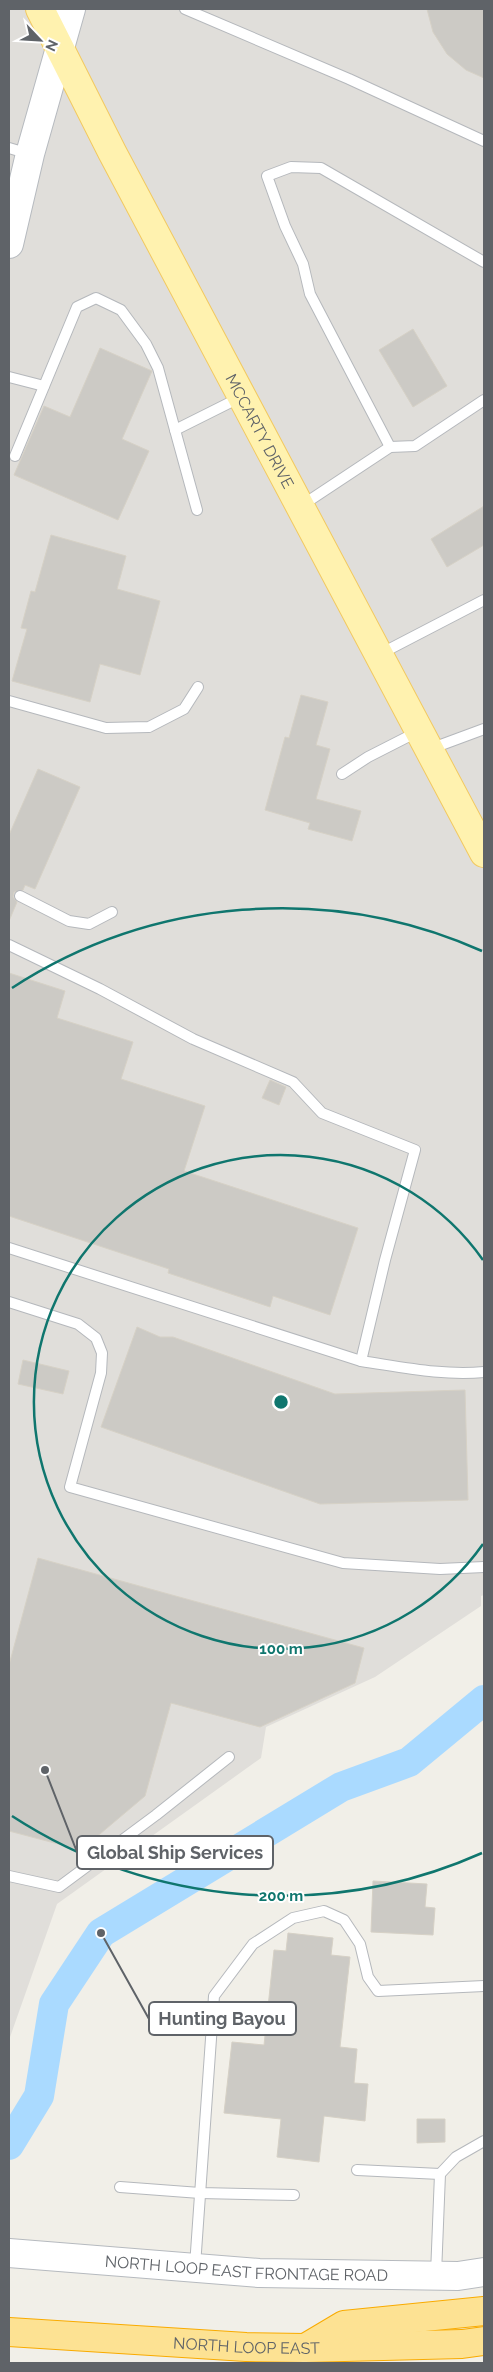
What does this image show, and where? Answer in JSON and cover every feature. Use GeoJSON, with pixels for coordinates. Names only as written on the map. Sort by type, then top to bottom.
{"type":"FeatureCollection","features":[{"type":"Feature","properties":{"kind":"highway"},"geometry":{"type":"LineString","coordinates":[[305,2348],[344,2325],[484,2311]]}},
{"type":"Feature","properties":{"kind":"highway","name":"NORTH LOOP EAST"},"geometry":{"type":"LineString","coordinates":[[9,2332],[246,2347],[305,2348],[462,2344],[484,2341]]}},
{"type":"Feature","properties":{"kind":"main road","name":"MCCARTY DRIVE"},"geometry":{"type":"LineString","coordinates":[[40,9],[60,51],[242,397],[484,853]]}},
{"type":"Feature","properties":{"kind":"main road"},"geometry":{"type":"LineString","coordinates":[[9,244],[20,151],[60,51],[71,9]]}},
{"type":"Feature","properties":{"kind":"main road","name":"NORTH LOOP EAST FRONTAGE ROAD"},"geometry":{"type":"LineString","coordinates":[[14,2254],[259,2273],[458,2276],[484,2272]]}},
{"type":"Feature","properties":{"kind":"lane"},"geometry":{"type":"LineString","coordinates":[[185,9],[349,79],[484,141]]}},
{"type":"Feature","properties":{"kind":"lane"},"geometry":{"type":"LineString","coordinates":[[390,447],[310,294],[303,264],[285,226],[267,176],[291,167],[320,168],[484,262]]}},
{"type":"Feature","properties":{"kind":"lane"},"geometry":{"type":"LineString","coordinates":[[15,456],[77,307],[96,298],[121,310],[146,344],[158,368],[197,510]]}},
{"type":"Feature","properties":{"kind":"lane"},"geometry":{"type":"LineString","coordinates":[[9,377],[44,386]]}},
{"type":"Feature","properties":{"kind":"lane"},"geometry":{"type":"LineString","coordinates":[[175,430],[242,397]]}},
{"type":"Feature","properties":{"kind":"lane"},"geometry":{"type":"LineString","coordinates":[[300,506],[390,447],[415,446],[484,400]]}},
{"type":"Feature","properties":{"kind":"lane"},"geometry":{"type":"LineString","coordinates":[[379,655],[484,600]]}},
{"type":"Feature","properties":{"kind":"lane"},"geometry":{"type":"LineString","coordinates":[[9,701],[106,728],[149,727],[184,709],[198,687]]}},
{"type":"Feature","properties":{"kind":"lane"},"geometry":{"type":"LineString","coordinates":[[342,774],[368,756],[424,740],[484,729]]}},
{"type":"Feature","properties":{"kind":"lane"},"geometry":{"type":"LineString","coordinates":[[20,896],[69,921],[89,924],[112,912]]}},
{"type":"Feature","properties":{"kind":"lane"},"geometry":{"type":"LineString","coordinates":[[9,945],[100,989],[193,1040],[293,1082],[322,1113],[415,1150],[384,1260],[361,1361]]}},
{"type":"Feature","properties":{"kind":"lane"},"geometry":{"type":"LineString","coordinates":[[9,1248],[361,1361],[462,1374],[484,1372]]}},
{"type":"Feature","properties":{"kind":"lane"},"geometry":{"type":"LineString","coordinates":[[9,1302],[78,1324],[96,1338],[102,1353],[101,1373],[70,1487],[343,1563],[440,1569],[484,1567]]}},
{"type":"Feature","properties":{"kind":"lane"},"geometry":{"type":"LineString","coordinates":[[9,1876],[59,1887],[230,1757]]}},
{"type":"Feature","properties":{"kind":"lane"},"geometry":{"type":"LineString","coordinates":[[195,2268],[214,1996],[253,1944],[293,1918],[324,1911],[344,1920],[360,1944],[368,1977],[378,1991],[484,1986]]}},
{"type":"Feature","properties":{"kind":"lane"},"geometry":{"type":"LineString","coordinates":[[436,2275],[440,2174],[456,2157],[484,2141]]}},
{"type":"Feature","properties":{"kind":"lane"},"geometry":{"type":"LineString","coordinates":[[356,2170],[440,2174]]}},
{"type":"Feature","properties":{"kind":"lane"},"geometry":{"type":"LineString","coordinates":[[120,2187],[200,2193],[294,2195]]}},
{"type":"Feature","properties":{"kind":"shaded area"},"geometry":{"type":"Polygon","coordinates":[[[9,9],[484,9],[484,1595],[481,1596],[481,1606],[375,1677],[266,1727],[261,1758],[57,1904],[9,2040],[9,9]]]}},
{"type":"Feature","properties":{"kind":"building"},"geometry":{"type":"Polygon","coordinates":[[[427,9],[484,9],[484,78],[466,70],[447,54],[433,32],[427,9]]]}},
{"type":"Feature","properties":{"kind":"building"},"geometry":{"type":"Polygon","coordinates":[[[413,329],[447,386],[413,407],[379,350],[413,329]]]}},
{"type":"Feature","properties":{"kind":"building"},"geometry":{"type":"Polygon","coordinates":[[[100,348],[152,371],[122,439],[149,451],[118,520],[14,475],[44,406],[70,417],[100,348]]]}},
{"type":"Feature","properties":{"kind":"building"},"geometry":{"type":"Polygon","coordinates":[[[484,506],[484,545],[447,567],[431,539],[484,506]]]}},
{"type":"Feature","properties":{"kind":"building"},"geometry":{"type":"Polygon","coordinates":[[[51,535],[126,556],[117,589],[160,601],[140,675],[100,664],[90,702],[12,681],[27,629],[21,628],[31,591],[35,592],[51,535]]]}},
{"type":"Feature","properties":{"kind":"building"},"geometry":{"type":"Polygon","coordinates":[[[301,695],[328,702],[316,745],[330,749],[316,799],[361,811],[352,841],[308,829],[310,823],[265,810],[285,737],[289,738],[301,695]]]}},
{"type":"Feature","properties":{"kind":"building"},"geometry":{"type":"Polygon","coordinates":[[[38,769],[80,787],[35,889],[25,885],[23,890],[14,892],[13,897],[17,902],[9,921],[9,835],[38,769]]]}},
{"type":"Feature","properties":{"kind":"building"},"geometry":{"type":"Polygon","coordinates":[[[9,973],[65,991],[57,1018],[133,1042],[121,1079],[205,1106],[184,1171],[358,1228],[330,1315],[273,1296],[270,1307],[168,1273],[169,1269],[9,1216],[9,973]]]}},
{"type":"Feature","properties":{"kind":"building"},"geometry":{"type":"Polygon","coordinates":[[[270,1080],[286,1087],[279,1105],[262,1098],[270,1080]]]}},
{"type":"Feature","properties":{"kind":"building"},"geometry":{"type":"Polygon","coordinates":[[[137,1327],[160,1337],[173,1337],[335,1394],[465,1390],[468,1500],[320,1504],[101,1427],[137,1327]]]}},
{"type":"Feature","properties":{"kind":"building"},"geometry":{"type":"Polygon","coordinates":[[[23,1360],[69,1371],[63,1394],[18,1384],[23,1360]]]}},
{"type":"Feature","properties":{"kind":"building"},"geometry":{"type":"Polygon","coordinates":[[[38,1558],[364,1648],[355,1683],[260,1727],[171,1703],[145,1796],[81,1850],[9,1831],[9,1665],[38,1558]]]}},
{"type":"Feature","properties":{"kind":"building"},"geometry":{"type":"Polygon","coordinates":[[[373,1881],[427,1884],[425,1907],[435,1908],[433,1935],[371,1932],[373,1881]]]}},
{"type":"Feature","properties":{"kind":"building"},"geometry":{"type":"Polygon","coordinates":[[[288,1933],[333,1938],[331,1955],[350,1957],[340,2047],[357,2049],[354,2083],[368,2084],[365,2121],[324,2116],[319,2162],[277,2157],[281,2119],[224,2113],[232,2042],[264,2045],[274,1950],[286,1951],[288,1933]]]}},
{"type":"Feature","properties":{"kind":"building"},"geometry":{"type":"Polygon","coordinates":[[[417,2119],[445,2119],[445,2142],[417,2143],[417,2119]]]}},
{"type":"Feature","properties":{"kind":"waterway"},"geometry":{"type":"LineString","coordinates":[[9,2145],[39,2096],[54,2004],[101,1933],[341,1787],[409,1762],[484,1700]]}},
{"type":"Feature","properties":{"kind":"place","name":"Global Ship Services"},"geometry":{"type":"Point","coordinates":[45,1770]}},
{"type":"Feature","properties":{"kind":"place","name":"Hunting Bayou"},"geometry":{"type":"Point","coordinates":[101,1933]}}]}
